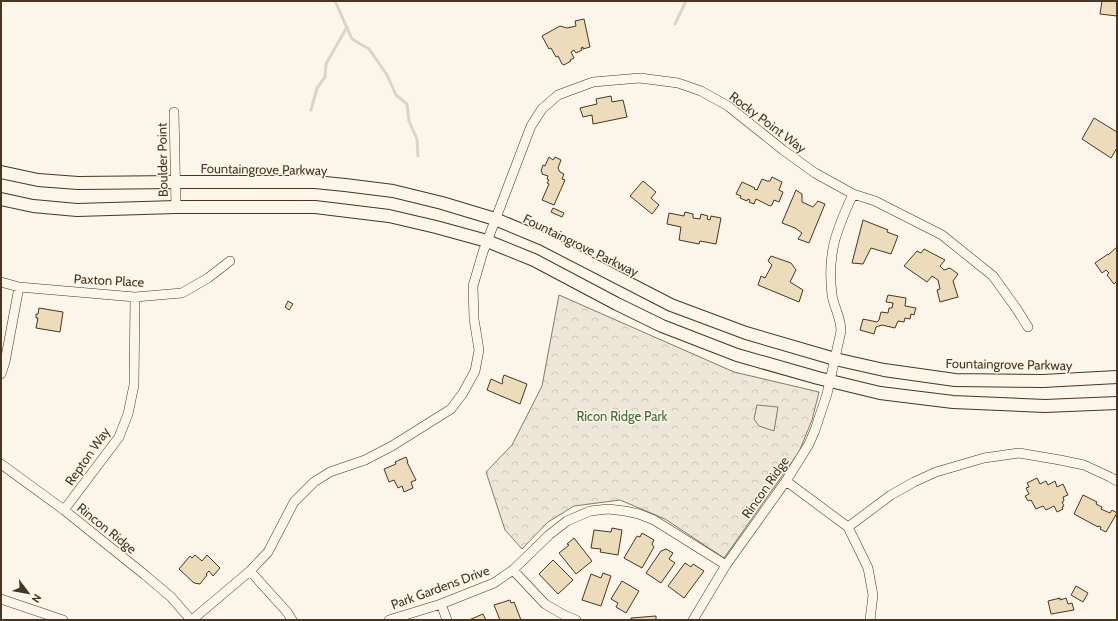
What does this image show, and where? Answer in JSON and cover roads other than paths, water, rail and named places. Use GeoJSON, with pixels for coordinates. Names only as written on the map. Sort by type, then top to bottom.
{"type":"FeatureCollection","features":[{"type":"Feature","properties":{"kind":"main road","name":"Fountaingrove Parkway"},"geometry":{"type":"LineString","coordinates":[[1,172],[38,180],[78,184],[315,182],[393,191],[442,203],[495,219],[543,238],[671,305],[746,333],[834,359],[884,370],[955,380],[1043,381],[1117,377]]}},
{"type":"Feature","properties":{"kind":"main road"},"geometry":{"type":"LineString","coordinates":[[1,199],[33,206],[77,210],[176,207],[315,207],[389,216],[487,241],[534,260],[662,326],[737,355],[829,381],[880,393],[953,402],[1045,406],[1117,403]]}},
{"type":"Feature","properties":{"kind":"street","name":"Rocky Point Way"},"geometry":{"type":"LineString","coordinates":[[192,620],[250,571],[268,552],[294,502],[314,482],[330,472],[365,460],[392,446],[451,409],[463,393],[475,371],[479,350],[474,319],[473,286],[482,252],[531,126],[542,109],[558,95],[593,82],[640,78],[678,83],[701,91],[728,106],[783,150],[815,173],[853,194],[875,201],[942,235],[993,276],[1028,327]]}},
{"type":"Feature","properties":{"kind":"street","name":"Boulder Point"},"geometry":{"type":"LineString","coordinates":[[174,112],[176,207]]}},
{"type":"Feature","properties":{"kind":"street","name":"Rincon Ridge"},"geometry":{"type":"LineString","coordinates":[[694,620],[726,565],[802,456],[815,430],[827,394],[839,342],[841,321],[832,297],[830,266],[833,242],[841,219],[853,194]]}},
{"type":"Feature","properties":{"kind":"street","name":"Paxton Place"},"geometry":{"type":"LineString","coordinates":[[1,282],[19,287],[135,296],[182,293],[208,278],[230,261]]}},
{"type":"Feature","properties":{"kind":"street"},"geometry":{"type":"LineString","coordinates":[[1,374],[5,362],[19,287]]}},
{"type":"Feature","properties":{"kind":"street","name":"Repton Way"},"geometry":{"type":"LineString","coordinates":[[64,510],[119,437],[128,414],[134,385],[135,296]]}},
{"type":"Feature","properties":{"kind":"street"},"geometry":{"type":"LineString","coordinates":[[848,527],[891,495],[914,482],[936,472],[984,458],[1019,454],[1060,460],[1084,465],[1117,481]]}},
{"type":"Feature","properties":{"kind":"street","name":"Rincon Ridge"},"geometry":{"type":"LineString","coordinates":[[1,464],[64,510],[145,575],[171,597],[192,620]]}},
{"type":"Feature","properties":{"kind":"street"},"geometry":{"type":"LineString","coordinates":[[786,481],[848,527],[868,568],[873,595],[870,620]]}},
{"type":"Feature","properties":{"kind":"street","name":"Park Gardens Drive"},"geometry":{"type":"LineString","coordinates":[[389,620],[441,604],[494,583],[513,570],[549,535],[567,521],[590,510],[625,510],[654,520],[726,565]]}},
{"type":"Feature","properties":{"kind":"street"},"geometry":{"type":"LineString","coordinates":[[513,570],[545,604],[576,620]]}},
{"type":"Feature","properties":{"kind":"street"},"geometry":{"type":"LineString","coordinates":[[250,571],[287,612],[292,620]]}},
{"type":"Feature","properties":{"kind":"street"},"geometry":{"type":"LineString","coordinates":[[1,600],[63,620]]}},
{"type":"Feature","properties":{"kind":"street"},"geometry":{"type":"LineString","coordinates":[[441,604],[447,620]]}},
{"type":"Feature","properties":{"kind":"waterway"},"geometry":{"type":"LineString","coordinates":[[335,1],[352,39],[369,49],[387,75],[396,95],[407,104],[409,121],[417,139],[418,156]]}},
{"type":"Feature","properties":{"kind":"waterway"},"geometry":{"type":"LineString","coordinates":[[675,24],[686,1]]}},
{"type":"Feature","properties":{"kind":"waterway"},"geometry":{"type":"LineString","coordinates":[[311,110],[317,88],[325,77],[326,64],[347,27]]}},
{"type":"Feature","properties":{"kind":"park label","name":"Ricon Ridge Park"},"geometry":{"type":"Point","coordinates":[622,416]}}]}
